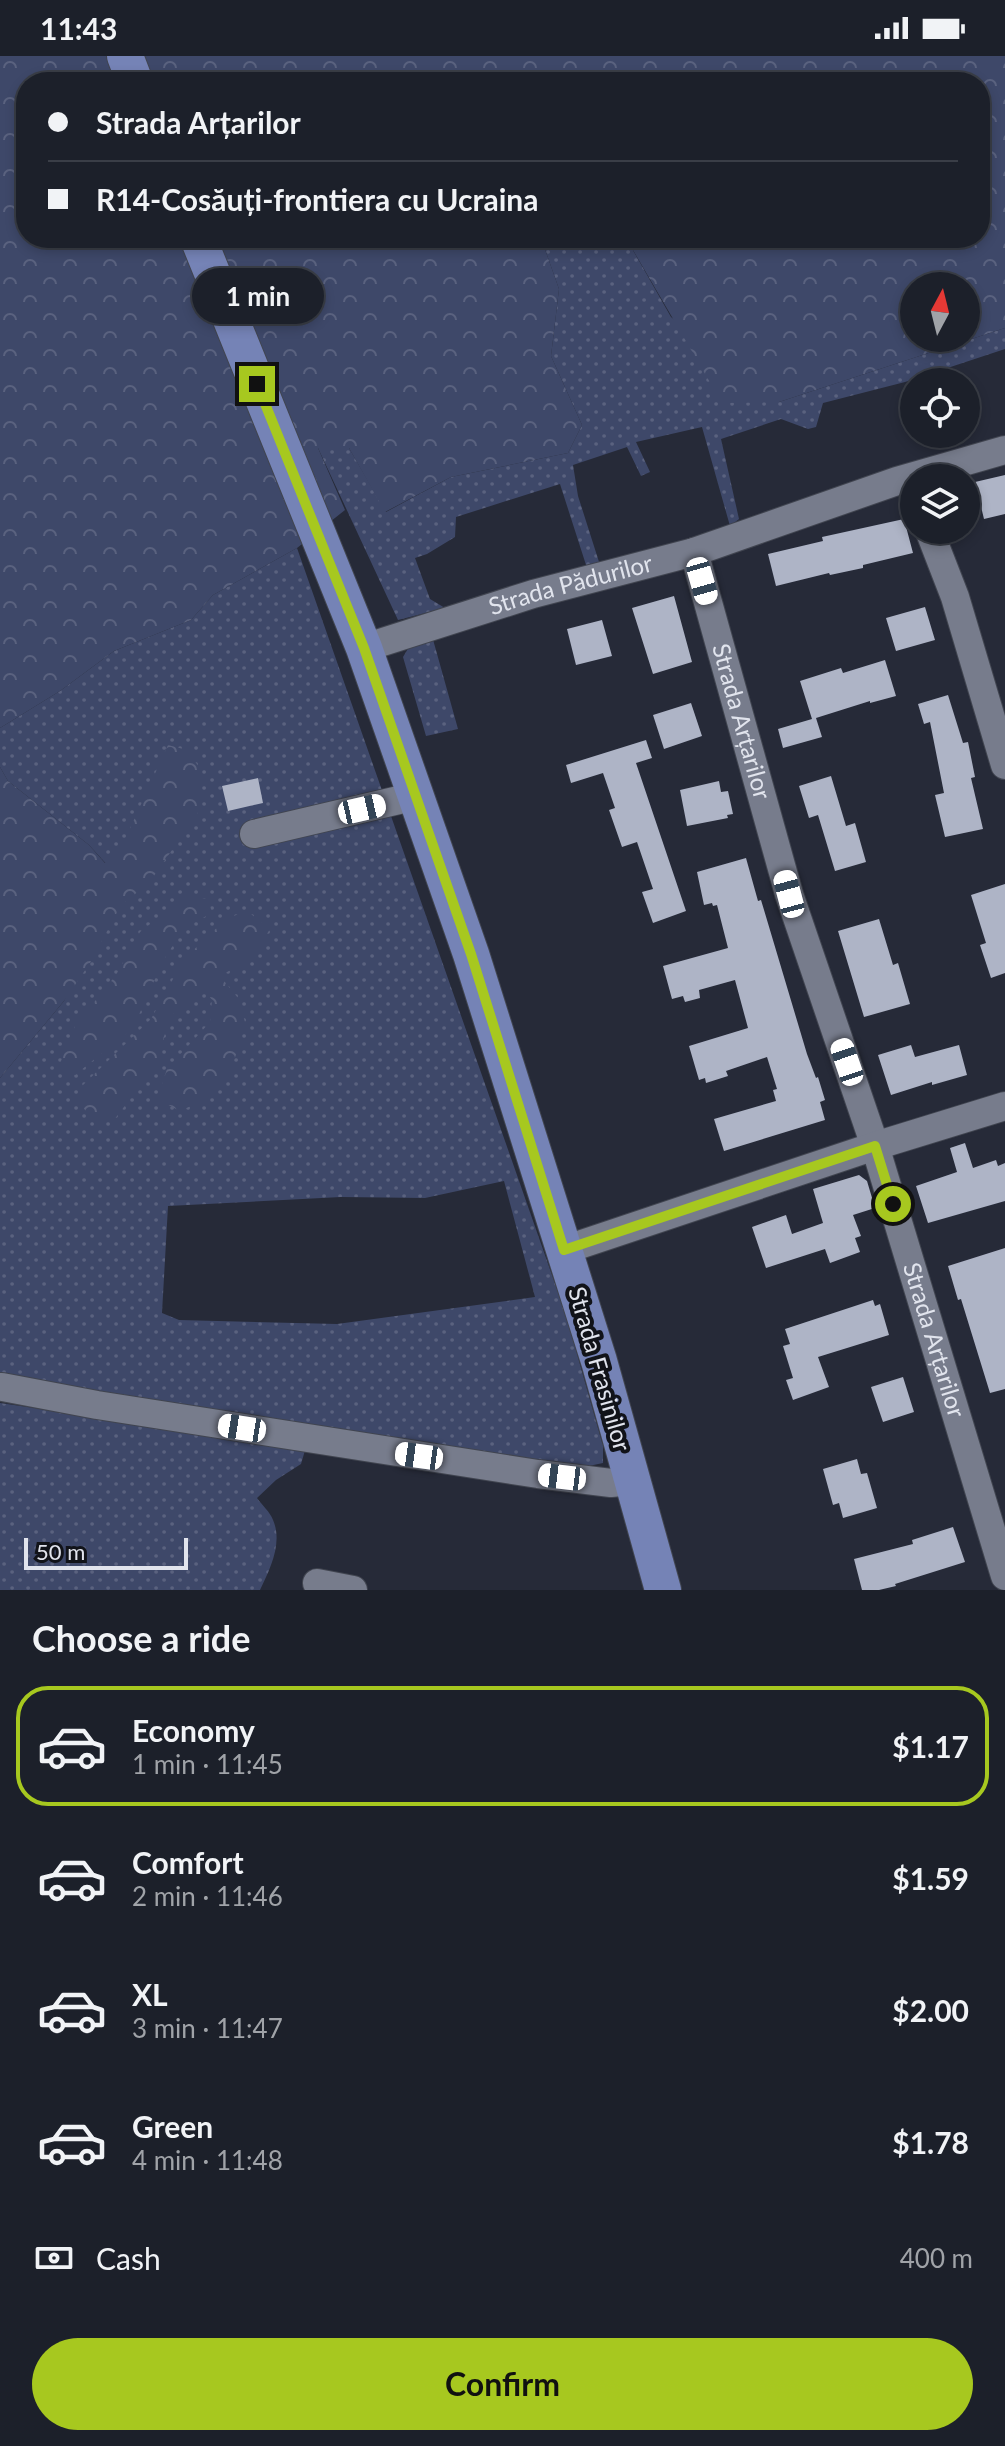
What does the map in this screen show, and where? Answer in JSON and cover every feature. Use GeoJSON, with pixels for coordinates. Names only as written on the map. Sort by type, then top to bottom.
{"type":"FeatureCollection","features":[{"type":"Feature","properties":{"kind":"main road","name":"Strada Frasinilor"},"geometry":{"type":"LineString","coordinates":[[202,248],[364,648],[471,954],[599,1361],[663,1590]]}},
{"type":"Feature","properties":{"kind":"street","name":"Strada Pădurilor"},"geometry":{"type":"LineString","coordinates":[[972,464],[1005,450]]}},
{"type":"Feature","properties":{"kind":"street","name":"Strada Pădurilor"},"geometry":{"type":"LineString","coordinates":[[364,648],[533,594],[900,494]]}},
{"type":"Feature","properties":{"kind":"street"},"geometry":{"type":"LineString","coordinates":[[934,544],[995,694],[1005,765]]}},
{"type":"Feature","properties":{"kind":"street","name":"Strada Arțarilor"},"geometry":{"type":"LineString","coordinates":[[694,552],[789,894],[875,1146],[1005,1576]]}},
{"type":"Feature","properties":{"kind":"street"},"geometry":{"type":"LineString","coordinates":[[254,834],[416,796]]}},
{"type":"Feature","properties":{"kind":"street"},"geometry":{"type":"LineString","coordinates":[[564,1250],[1005,1106]]}},
{"type":"Feature","properties":{"kind":"street"},"geometry":{"type":"LineString","coordinates":[[2,1387],[111,1408],[491,1467],[611,1483],[632,1481]]}},
{"type":"Feature","properties":{"kind":"street"},"geometry":{"type":"LineString","coordinates":[[317,1583],[353,1590]]}},
{"type":"Feature","properties":{"kind":"green space"},"geometry":{"type":"Polygon","coordinates":[[[0,56],[1005,56],[1005,328],[980,336],[980,272],[900,272],[900,352],[932,352],[779,402],[722,403],[632,248],[990,248],[990,72],[16,72],[16,248],[545,248],[559,289],[551,356],[582,425],[568,453],[451,477],[385,512],[349,448],[318,448],[345,510],[297,548],[213,595],[191,620],[114,651],[60,691],[0,728],[0,56]]]}},
{"type":"Feature","properties":{"kind":"green space"},"geometry":{"type":"Polygon","coordinates":[[[545,248],[632,248],[671,317],[779,402],[932,352],[980,352],[980,336],[1005,328],[1005,349],[947,368],[900,368],[900,383],[823,403],[816,427],[808,429],[781,419],[721,439],[739,519],[730,526],[702,427],[636,442],[650,472],[641,476],[627,447],[573,465],[578,496],[600,565],[587,568],[560,484],[456,517],[455,537],[415,558],[430,599],[445,608],[398,620],[318,448],[349,448],[386,512],[451,477],[568,453],[582,425],[551,356],[559,289],[545,248]]]}},
{"type":"Feature","properties":{"kind":"green space"},"geometry":{"type":"Polygon","coordinates":[[[297,548],[566,1315],[603,1446],[603,1463],[579,1468],[0,1391],[0,1078],[64,1001],[120,879],[89,845],[8,781],[0,767],[0,728],[60,691],[114,651],[191,620],[213,595],[297,548]],[[504,1181],[425,1198],[341,1197],[168,1206],[162,1313],[179,1320],[337,1324],[535,1297],[504,1181]]]}},
{"type":"Feature","properties":{"kind":"green space"},"geometry":{"type":"Polygon","coordinates":[[[432,636],[458,729],[426,736],[403,657],[412,642],[432,636]]]}},
{"type":"Feature","properties":{"kind":"green space"},"geometry":{"type":"Polygon","coordinates":[[[168,745],[187,750],[201,770],[199,811],[149,883],[121,905],[90,963],[64,1001],[0,1078],[0,767],[8,781],[89,845],[105,863],[118,855],[168,745]]]}},
{"type":"Feature","properties":{"kind":"green space"},"geometry":{"type":"Polygon","coordinates":[[[186,896],[208,899],[212,913],[184,928],[163,961],[133,1028],[75,1075],[59,1066],[75,1026],[116,975],[140,932],[186,896]]]}},
{"type":"Feature","properties":{"kind":"green space"},"geometry":{"type":"Polygon","coordinates":[[[246,910],[270,929],[252,958],[220,976],[238,998],[245,1022],[228,1076],[206,1099],[180,1111],[157,1099],[167,1069],[210,1022],[212,1000],[205,990],[169,1017],[158,1062],[114,1120],[91,1117],[80,1104],[82,1086],[151,1019],[184,959],[224,921],[246,910]]]}},
{"type":"Feature","properties":{"kind":"green space"},"geometry":{"type":"Polygon","coordinates":[[[0,1403],[306,1447],[301,1464],[276,1480],[257,1498],[272,1517],[277,1538],[274,1556],[260,1590],[0,1590],[0,1403]]]}},
{"type":"Feature","properties":{"kind":"building"},"geometry":{"type":"Polygon","coordinates":[[[1005,475],[1005,514],[984,519],[980,481],[1005,475]]]}},
{"type":"Feature","properties":{"kind":"building"},"geometry":{"type":"Polygon","coordinates":[[[900,520],[900,544],[911,544],[913,553],[863,565],[863,568],[776,586],[768,554],[823,541],[822,537],[900,520]]]}},
{"type":"Feature","properties":{"kind":"building"},"geometry":{"type":"Polygon","coordinates":[[[674,596],[692,662],[653,674],[632,608],[674,596]]]}},
{"type":"Feature","properties":{"kind":"building"},"geometry":{"type":"Polygon","coordinates":[[[925,607],[935,640],[896,651],[886,618],[925,607]]]}},
{"type":"Feature","properties":{"kind":"building"},"geometry":{"type":"Polygon","coordinates":[[[602,620],[612,656],[576,665],[567,629],[602,620]]]}},
{"type":"Feature","properties":{"kind":"building"},"geometry":{"type":"Polygon","coordinates":[[[885,660],[896,696],[816,718],[822,737],[783,748],[778,729],[812,719],[800,681],[841,668],[843,673],[885,660]]]}},
{"type":"Feature","properties":{"kind":"building"},"geometry":{"type":"Polygon","coordinates":[[[948,695],[963,743],[968,742],[975,777],[971,778],[983,829],[945,837],[935,795],[944,793],[930,722],[924,724],[918,704],[948,695]]]}},
{"type":"Feature","properties":{"kind":"building"},"geometry":{"type":"Polygon","coordinates":[[[691,703],[702,736],[664,749],[653,715],[691,703]]]}},
{"type":"Feature","properties":{"kind":"building"},"geometry":{"type":"Polygon","coordinates":[[[646,740],[652,758],[636,763],[686,911],[653,923],[642,892],[653,889],[637,842],[622,847],[609,810],[615,808],[603,773],[571,783],[566,765],[646,740]]]}},
{"type":"Feature","properties":{"kind":"building"},"geometry":{"type":"Polygon","coordinates":[[[831,776],[846,826],[855,823],[866,862],[835,871],[818,815],[809,818],[799,786],[831,776]]]}},
{"type":"Feature","properties":{"kind":"building"},"geometry":{"type":"Polygon","coordinates":[[[258,778],[263,803],[228,811],[222,786],[258,778]]]}},
{"type":"Feature","properties":{"kind":"building"},"geometry":{"type":"Polygon","coordinates":[[[719,781],[721,792],[728,791],[733,814],[727,815],[728,818],[687,826],[680,790],[719,781]]]}},
{"type":"Feature","properties":{"kind":"building"},"geometry":{"type":"Polygon","coordinates":[[[746,858],[807,1054],[825,1100],[820,1102],[825,1120],[724,1151],[714,1119],[776,1101],[773,1090],[777,1089],[767,1057],[726,1071],[728,1076],[706,1083],[705,1078],[699,1080],[689,1046],[748,1028],[735,980],[699,990],[700,998],[685,1002],[683,996],[672,999],[663,966],[728,948],[717,905],[704,905],[697,872],[746,858]]]}},
{"type":"Feature","properties":{"kind":"building"},"geometry":{"type":"Polygon","coordinates":[[[1005,884],[1005,973],[991,978],[980,945],[986,943],[971,895],[1005,884]]]}},
{"type":"Feature","properties":{"kind":"building"},"geometry":{"type":"Polygon","coordinates":[[[879,919],[893,965],[898,963],[910,1004],[864,1017],[838,931],[879,919]]]}},
{"type":"Feature","properties":{"kind":"building"},"geometry":{"type":"Polygon","coordinates":[[[911,1045],[915,1057],[959,1045],[967,1075],[891,1095],[878,1055],[911,1045]]]}},
{"type":"Feature","properties":{"kind":"building"},"geometry":{"type":"Polygon","coordinates":[[[965,1143],[973,1168],[996,1160],[998,1166],[1005,1163],[1005,1201],[928,1223],[916,1186],[957,1172],[950,1148],[965,1143]]]}},
{"type":"Feature","properties":{"kind":"building"},"geometry":{"type":"Polygon","coordinates":[[[859,1175],[867,1181],[875,1208],[853,1215],[861,1236],[855,1238],[860,1252],[830,1263],[825,1249],[766,1268],[752,1227],[786,1215],[792,1234],[823,1223],[813,1189],[859,1175]]]}},
{"type":"Feature","properties":{"kind":"building"},"geometry":{"type":"Polygon","coordinates":[[[1005,1248],[1005,1389],[990,1393],[948,1266],[1005,1248]]]}},
{"type":"Feature","properties":{"kind":"building"},"geometry":{"type":"Polygon","coordinates":[[[873,1300],[875,1306],[880,1304],[889,1335],[818,1357],[829,1387],[793,1400],[786,1380],[793,1378],[783,1346],[790,1344],[785,1329],[873,1300]]]}},
{"type":"Feature","properties":{"kind":"building"},"geometry":{"type":"Polygon","coordinates":[[[903,1377],[914,1412],[883,1422],[871,1387],[903,1377]]]}},
{"type":"Feature","properties":{"kind":"building"},"geometry":{"type":"Polygon","coordinates":[[[857,1459],[861,1474],[867,1473],[877,1508],[843,1518],[839,1503],[833,1505],[823,1469],[857,1459]]]}},
{"type":"Feature","properties":{"kind":"building"},"geometry":{"type":"Polygon","coordinates":[[[953,1527],[965,1562],[896,1586],[862,1590],[854,1559],[913,1544],[912,1540],[953,1527]]]}},
{"type":"Feature","properties":{"kind":"route"},"geometry":{"type":"LineString","coordinates":[[257,384],[364,648],[471,954],[564,1250],[875,1146],[893,1204]]}}]}
